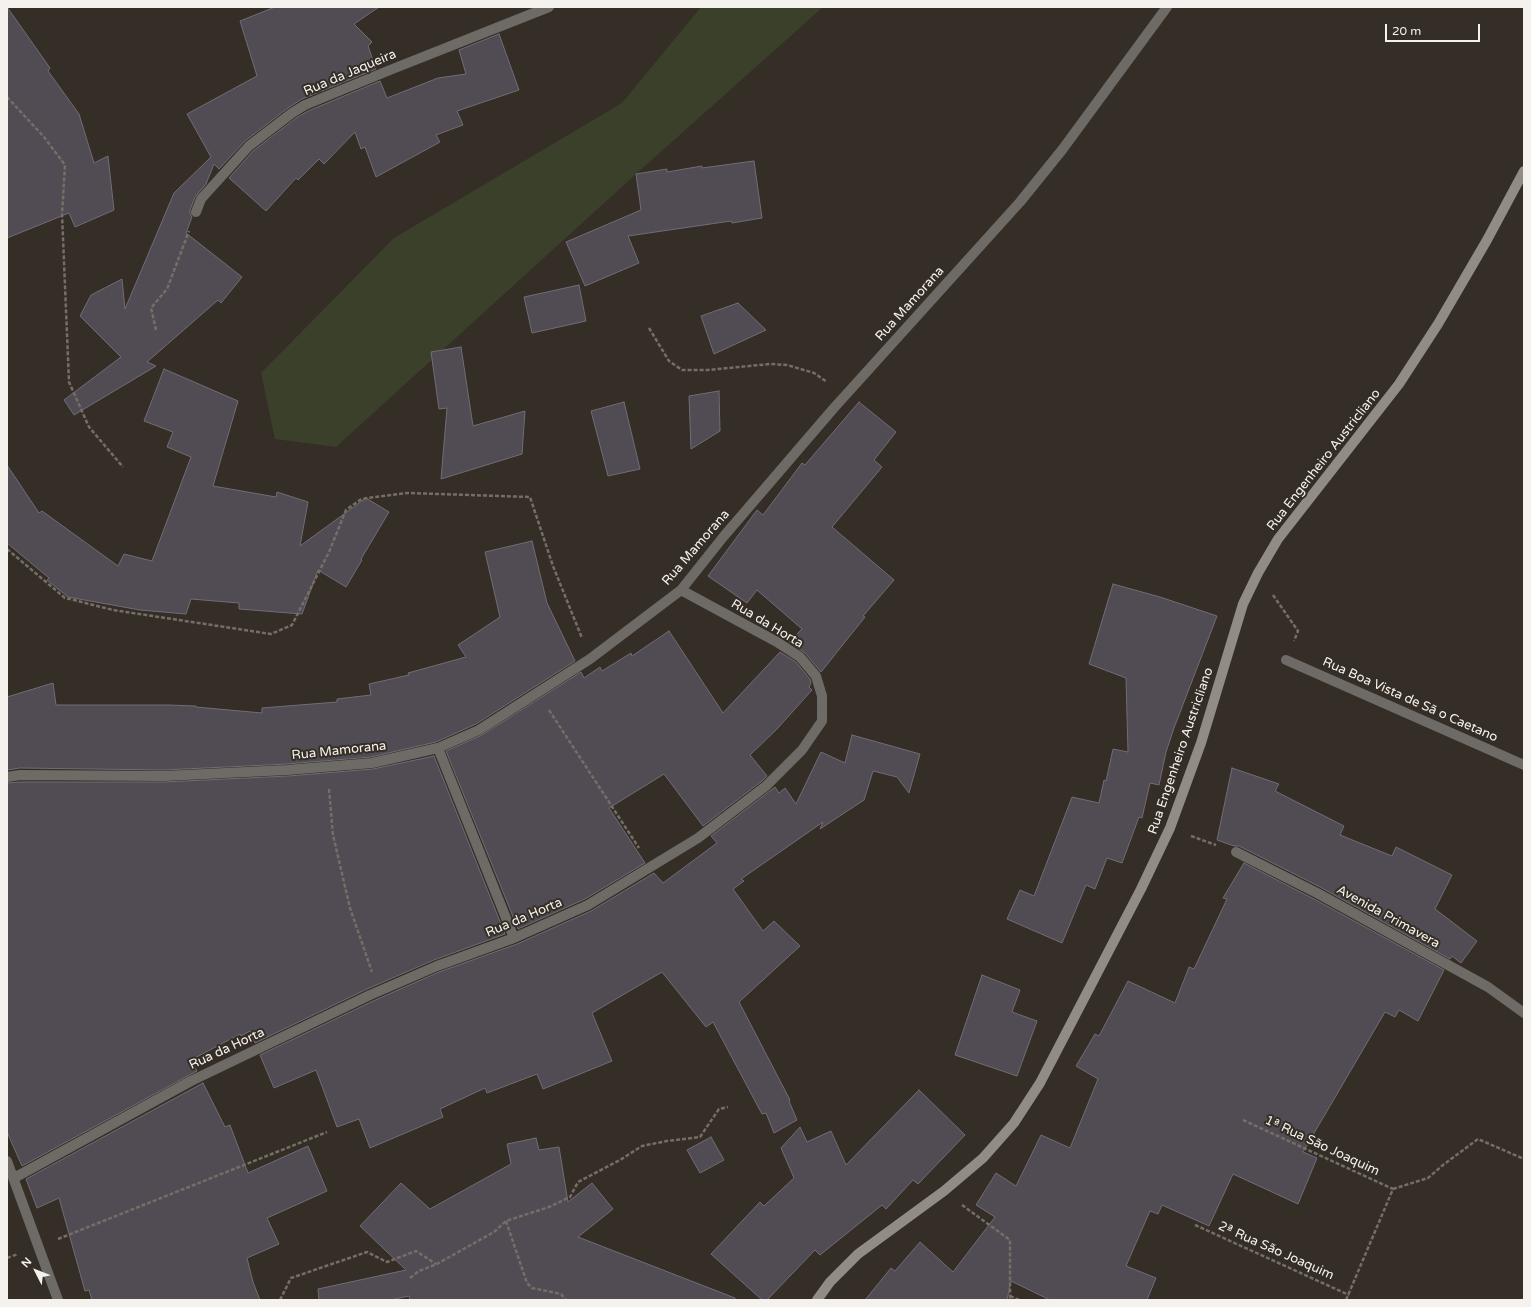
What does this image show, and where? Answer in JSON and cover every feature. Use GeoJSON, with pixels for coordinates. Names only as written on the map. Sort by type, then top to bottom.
{"type":"FeatureCollection","features":[{"type":"Feature","properties":{"kind":"main road","name":"Rua Engenheiro Austricliano"},"geometry":{"type":"LineString","coordinates":[[817,1300],[830,1282],[858,1254],[944,1191],[983,1158],[1014,1123],[1040,1084],[1141,889],[1170,828],[1201,743],[1243,604],[1258,573],[1278,539],[1399,384],[1438,324],[1487,240],[1524,171]]}},
{"type":"Feature","properties":{"kind":"street","name":"Rua da Jaqueira"},"geometry":{"type":"LineString","coordinates":[[196,212],[201,199],[249,146],[292,113],[305,105],[549,7]]}},
{"type":"Feature","properties":{"kind":"street","name":"Rua Mamorana"},"geometry":{"type":"LineString","coordinates":[[7,777],[20,775],[164,776],[372,763],[438,748],[479,730],[590,659],[681,590],[724,536],[846,394],[1020,202],[1062,150],[1167,7]]}},
{"type":"Feature","properties":{"kind":"street","name":"Rua da Horta"},"geometry":{"type":"LineString","coordinates":[[14,1178],[191,1081],[378,991],[437,966],[514,938],[588,905],[698,838],[766,786],[802,750],[822,721],[822,696],[816,676],[800,657],[777,642],[681,590]]}},
{"type":"Feature","properties":{"kind":"street","name":"Rua Boa Vista de Sã o Caetano"},"geometry":{"type":"LineString","coordinates":[[1286,660],[1524,765]]}},
{"type":"Feature","properties":{"kind":"street"},"geometry":{"type":"LineString","coordinates":[[438,748],[514,938]]}},
{"type":"Feature","properties":{"kind":"street","name":"Avenida Primavera"},"geometry":{"type":"LineString","coordinates":[[1236,852],[1317,893],[1488,987],[1524,1013]]}},
{"type":"Feature","properties":{"kind":"street"},"geometry":{"type":"LineString","coordinates":[[7,1161],[58,1300]]}},
{"type":"Feature","properties":{"kind":"path"},"geometry":{"type":"LineString","coordinates":[[7,97],[44,137],[65,165],[62,214],[69,382],[89,428],[123,467]]}},
{"type":"Feature","properties":{"kind":"path"},"geometry":{"type":"LineString","coordinates":[[156,330],[151,308],[167,289],[196,212]]}},
{"type":"Feature","properties":{"kind":"path"},"geometry":{"type":"LineString","coordinates":[[650,328],[669,361],[682,370],[708,370],[770,364],[787,365],[814,373],[846,394]]}},
{"type":"Feature","properties":{"kind":"path"},"geometry":{"type":"LineString","coordinates":[[7,549],[65,598],[113,610],[271,634],[292,625],[330,552],[346,510],[360,500],[408,493],[530,497],[553,566],[590,659]]}},
{"type":"Feature","properties":{"kind":"path"},"geometry":{"type":"LineString","coordinates":[[1258,573],[1298,631],[1286,660]]}},
{"type":"Feature","properties":{"kind":"path"},"geometry":{"type":"LineString","coordinates":[[539,692],[548,709],[652,867]]}},
{"type":"Feature","properties":{"kind":"path"},"geometry":{"type":"LineString","coordinates":[[327,767],[333,835],[350,908],[378,991]]}},
{"type":"Feature","properties":{"kind":"path"},"geometry":{"type":"LineString","coordinates":[[1170,828],[1236,852]]}},
{"type":"Feature","properties":{"kind":"path"},"geometry":{"type":"LineString","coordinates":[[410,1278],[419,1271],[437,1264],[494,1232],[506,1221],[549,1207],[570,1197],[578,1182],[620,1160],[642,1146],[700,1137],[719,1109],[728,1108]]}},
{"type":"Feature","properties":{"kind":"path","name":"1ª Rua São Joaquim"},"geometry":{"type":"LineString","coordinates":[[1243,1120],[1392,1189]]}},
{"type":"Feature","properties":{"kind":"path"},"geometry":{"type":"LineString","coordinates":[[39,1247],[327,1132]]}},
{"type":"Feature","properties":{"kind":"path"},"geometry":{"type":"LineString","coordinates":[[1346,1300],[1392,1189],[1428,1178],[1443,1165],[1478,1140],[1524,1159]]}},
{"type":"Feature","properties":{"kind":"path"},"geometry":{"type":"LineString","coordinates":[[944,1191],[1010,1240],[1010,1298],[1018,1300]]}},
{"type":"Feature","properties":{"kind":"path"},"geometry":{"type":"LineString","coordinates":[[506,1221],[528,1283],[532,1288],[561,1294],[566,1300]]}},
{"type":"Feature","properties":{"kind":"path","name":"2ª Rua São Joaquim"},"geometry":{"type":"LineString","coordinates":[[1195,1225],[1349,1294]]}},
{"type":"Feature","properties":{"kind":"path"},"geometry":{"type":"LineString","coordinates":[[280,1300],[291,1278],[367,1252],[387,1262],[416,1251],[437,1264]]}},
{"type":"Feature","properties":{"kind":"green space"},"geometry":{"type":"Polygon","coordinates":[[[701,7],[823,7],[636,174],[336,447],[275,439],[261,373],[394,238],[622,103],[701,7]]]}},
{"type":"Feature","properties":{"kind":"building"},"geometry":{"type":"Polygon","coordinates":[[[7,7],[50,68],[48,71],[79,114],[94,163],[108,156],[114,210],[75,227],[69,213],[7,238],[7,7]]]}},
{"type":"Feature","properties":{"kind":"building"},"geometry":{"type":"Polygon","coordinates":[[[275,7],[379,7],[354,24],[372,42],[368,46],[376,69],[302,99],[245,141],[219,169],[214,164],[206,184],[195,197],[190,210],[192,217],[186,233],[242,277],[221,303],[218,300],[147,362],[156,366],[74,415],[64,400],[121,357],[80,316],[91,295],[122,279],[125,309],[174,193],[211,157],[187,114],[257,76],[240,21],[275,7]]]}},
{"type":"Feature","properties":{"kind":"building"},"geometry":{"type":"Polygon","coordinates":[[[499,34],[519,90],[457,111],[463,125],[436,135],[440,142],[376,177],[365,147],[361,149],[355,132],[324,164],[319,159],[298,180],[296,178],[266,211],[229,178],[253,151],[296,118],[308,111],[380,81],[387,98],[438,78],[466,74],[459,50],[499,34]]]}},
{"type":"Feature","properties":{"kind":"building"},"geometry":{"type":"Polygon","coordinates":[[[754,161],[762,218],[628,236],[639,263],[585,286],[566,242],[641,210],[636,174],[667,169],[667,172],[702,166],[702,168],[754,161]]]}},
{"type":"Feature","properties":{"kind":"building"},"geometry":{"type":"Polygon","coordinates":[[[579,285],[586,321],[532,333],[524,297],[579,285]]]}},
{"type":"Feature","properties":{"kind":"building"},"geometry":{"type":"Polygon","coordinates":[[[738,303],[766,330],[714,354],[701,316],[738,303]]]}},
{"type":"Feature","properties":{"kind":"building"},"geometry":{"type":"Polygon","coordinates":[[[461,347],[473,426],[525,411],[522,454],[441,479],[447,408],[439,409],[431,352],[461,347]]]}},
{"type":"Feature","properties":{"kind":"building"},"geometry":{"type":"Polygon","coordinates":[[[164,369],[238,401],[213,486],[276,497],[277,492],[308,502],[300,546],[366,498],[389,512],[346,587],[318,570],[302,614],[239,609],[239,603],[191,599],[186,614],[140,610],[68,597],[47,580],[49,578],[7,543],[7,465],[39,513],[42,511],[118,566],[124,554],[152,561],[191,457],[167,447],[173,432],[144,421],[164,369]]]}},
{"type":"Feature","properties":{"kind":"building"},"geometry":{"type":"Polygon","coordinates":[[[719,391],[720,431],[691,449],[689,396],[719,391]]]}},
{"type":"Feature","properties":{"kind":"building"},"geometry":{"type":"Polygon","coordinates":[[[624,402],[640,469],[608,476],[591,411],[624,402]]]}},
{"type":"Feature","properties":{"kind":"building"},"geometry":{"type":"Polygon","coordinates":[[[859,402],[896,432],[874,460],[882,467],[832,527],[894,580],[863,616],[865,617],[821,672],[805,653],[789,642],[802,629],[757,590],[747,603],[708,576],[757,510],[763,515],[802,463],[805,465],[859,402]]]}},
{"type":"Feature","properties":{"kind":"building"},"geometry":{"type":"Polygon","coordinates":[[[532,541],[547,603],[575,661],[476,724],[436,742],[371,757],[287,764],[164,770],[20,768],[7,770],[7,697],[53,683],[56,705],[196,706],[262,713],[262,708],[337,702],[337,699],[371,695],[369,684],[409,675],[408,673],[466,657],[458,645],[500,617],[485,552],[532,541]]]}},
{"type":"Feature","properties":{"kind":"building"},"geometry":{"type":"Polygon","coordinates":[[[1113,584],[1160,597],[1217,616],[1174,728],[1166,752],[1159,785],[1150,783],[1142,818],[1139,817],[1122,863],[1107,858],[1095,889],[1086,885],[1062,943],[1007,919],[1020,890],[1034,896],[1072,797],[1099,803],[1104,780],[1106,781],[1113,749],[1128,752],[1126,678],[1089,664],[1113,584]]]}},
{"type":"Feature","properties":{"kind":"building"},"geometry":{"type":"Polygon","coordinates":[[[669,631],[723,713],[780,652],[796,662],[810,679],[811,683],[809,687],[812,690],[777,729],[750,755],[767,776],[762,781],[703,826],[664,774],[609,808],[645,863],[585,899],[518,929],[446,751],[482,735],[581,672],[584,678],[600,667],[602,671],[631,653],[632,656],[669,631]]]}},
{"type":"Feature","properties":{"kind":"building"},"geometry":{"type":"Polygon","coordinates":[[[852,735],[920,754],[909,793],[897,777],[873,771],[864,800],[820,829],[823,822],[741,879],[744,881],[733,889],[763,931],[774,921],[800,946],[739,1002],[790,1100],[789,1101],[797,1120],[774,1133],[766,1113],[762,1114],[713,1022],[706,1027],[662,972],[592,1013],[612,1061],[543,1089],[537,1074],[487,1093],[485,1088],[440,1109],[443,1117],[370,1148],[359,1119],[337,1127],[316,1070],[274,1088],[260,1055],[373,1001],[439,972],[517,944],[591,911],[654,873],[663,883],[717,843],[711,836],[775,787],[779,793],[785,788],[796,804],[821,752],[845,763],[852,735]]]}},
{"type":"Feature","properties":{"kind":"building"},"geometry":{"type":"Polygon","coordinates":[[[434,756],[505,934],[434,960],[367,989],[255,1043],[250,1031],[241,1036],[240,1034],[191,1060],[197,1071],[22,1166],[7,1132],[7,783],[164,782],[288,776],[373,769],[434,756]]]}},
{"type":"Feature","properties":{"kind":"building"},"geometry":{"type":"Polygon","coordinates":[[[1232,768],[1279,784],[1275,791],[1344,826],[1340,835],[1392,856],[1396,847],[1452,875],[1435,909],[1477,941],[1461,963],[1452,956],[1450,959],[1320,887],[1251,852],[1239,846],[1234,846],[1217,840],[1232,768]]]}},
{"type":"Feature","properties":{"kind":"building"},"geometry":{"type":"Polygon","coordinates":[[[1244,863],[1314,899],[1444,970],[1418,1021],[1399,1010],[1395,1017],[1385,1012],[1303,1152],[1317,1158],[1298,1204],[1233,1174],[1209,1226],[1162,1205],[1158,1214],[1150,1211],[1126,1266],[1156,1278],[1147,1300],[1050,1300],[1011,1281],[1007,1300],[865,1300],[891,1268],[895,1271],[920,1242],[953,1272],[995,1217],[976,1205],[996,1173],[1016,1186],[1041,1135],[1070,1148],[1098,1079],[1076,1066],[1095,1034],[1099,1036],[1128,981],[1175,1003],[1189,967],[1194,969],[1227,899],[1223,898],[1244,863]]]}},
{"type":"Feature","properties":{"kind":"building"},"geometry":{"type":"Polygon","coordinates":[[[982,975],[1020,990],[1012,1012],[1037,1021],[1017,1076],[955,1055],[982,975]]]}},
{"type":"Feature","properties":{"kind":"building"},"geometry":{"type":"Polygon","coordinates":[[[203,1083],[225,1127],[230,1125],[248,1173],[308,1146],[327,1191],[267,1218],[279,1244],[247,1258],[253,1282],[260,1300],[92,1300],[89,1290],[85,1291],[59,1198],[37,1208],[26,1179],[203,1083]]]}},
{"type":"Feature","properties":{"kind":"building"},"geometry":{"type":"Polygon","coordinates":[[[919,1090],[965,1135],[918,1184],[913,1180],[886,1209],[882,1205],[820,1255],[815,1250],[767,1300],[762,1300],[711,1254],[760,1202],[764,1206],[794,1178],[781,1148],[800,1127],[807,1142],[831,1131],[846,1165],[919,1090]]]}},
{"type":"Feature","properties":{"kind":"building"},"geometry":{"type":"Polygon","coordinates":[[[711,1137],[724,1160],[700,1173],[687,1150],[711,1137]]]}},
{"type":"Feature","properties":{"kind":"building"},"geometry":{"type":"Polygon","coordinates":[[[536,1138],[539,1150],[559,1147],[568,1202],[592,1183],[613,1209],[578,1237],[735,1298],[735,1300],[410,1300],[409,1296],[390,1300],[319,1300],[318,1289],[406,1270],[360,1226],[401,1183],[430,1209],[511,1164],[507,1144],[536,1138]]]}}]}
